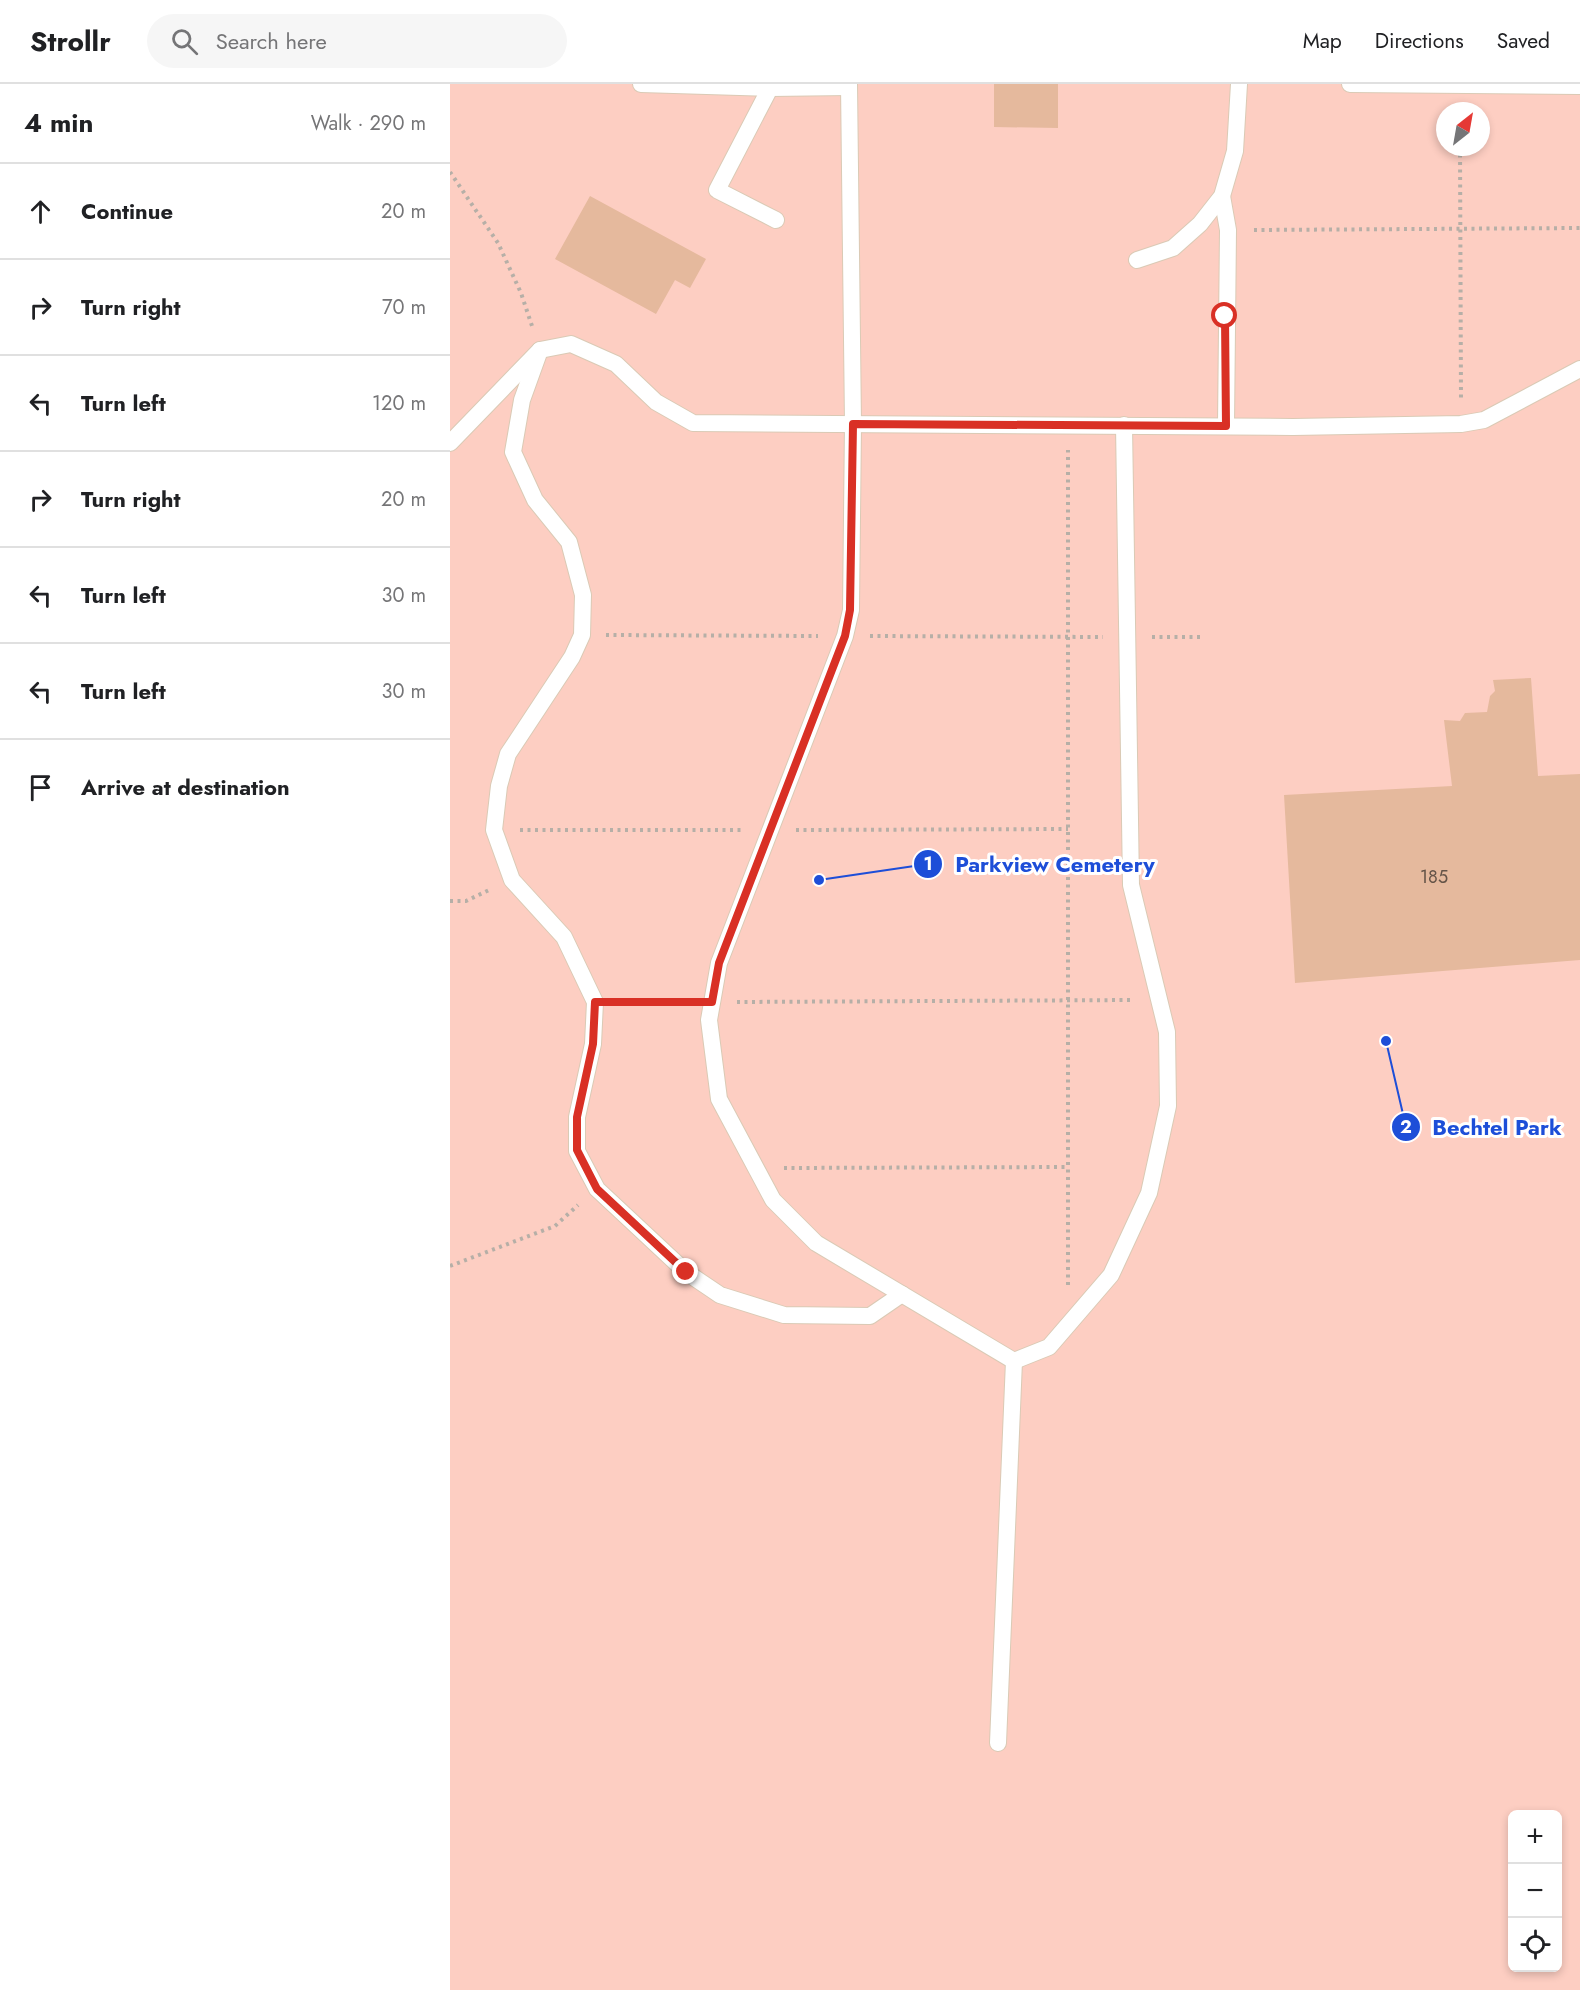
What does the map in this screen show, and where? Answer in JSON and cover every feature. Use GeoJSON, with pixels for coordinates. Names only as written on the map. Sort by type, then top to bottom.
{"type":"FeatureCollection","features":[{"type":"Feature","properties":{"kind":"lane"},"geometry":{"type":"LineString","coordinates":[[640,84],[770,88],[849,86],[853,424],[850,610],[845,636],[719,963],[709,1020],[719,1099],[773,1200],[816,1243],[1014,1361]]}},
{"type":"Feature","properties":{"kind":"lane"},"geometry":{"type":"LineString","coordinates":[[1137,260],[1173,248],[1200,224],[1222,196],[1235,151],[1239,84]]}},
{"type":"Feature","properties":{"kind":"lane"},"geometry":{"type":"LineString","coordinates":[[1350,84],[1580,86]]}},
{"type":"Feature","properties":{"kind":"lane"},"geometry":{"type":"LineString","coordinates":[[770,88],[717,190],[776,220]]}},
{"type":"Feature","properties":{"kind":"lane"},"geometry":{"type":"LineString","coordinates":[[1222,196],[1228,230],[1225,316],[1226,426]]}},
{"type":"Feature","properties":{"kind":"lane"},"geometry":{"type":"LineString","coordinates":[[450,443],[540,350],[571,344],[616,364],[656,402],[693,423],[1304,427],[1461,424],[1484,420],[1580,369]]}},
{"type":"Feature","properties":{"kind":"lane"},"geometry":{"type":"LineString","coordinates":[[540,350],[522,400],[513,452],[535,500],[569,542],[583,595],[582,635],[572,657],[508,754],[499,786],[494,830],[512,880],[564,937],[595,1002],[593,1044],[577,1117],[577,1150],[597,1189],[686,1272],[720,1295],[784,1315],[870,1316],[902,1294]]}},
{"type":"Feature","properties":{"kind":"lane"},"geometry":{"type":"LineString","coordinates":[[1014,1361],[1049,1347],[1111,1275],[1149,1193],[1168,1106],[1167,1032],[1131,885],[1124,425]]}},
{"type":"Feature","properties":{"kind":"lane"},"geometry":{"type":"LineString","coordinates":[[998,1743],[1014,1361]]}},
{"type":"Feature","properties":{"kind":"path"},"geometry":{"type":"LineString","coordinates":[[1460,156],[1461,424]]}},
{"type":"Feature","properties":{"kind":"path"},"geometry":{"type":"LineString","coordinates":[[450,172],[498,243],[521,293],[540,350]]}},
{"type":"Feature","properties":{"kind":"path"},"geometry":{"type":"LineString","coordinates":[[1228,230],[1580,228]]}},
{"type":"Feature","properties":{"kind":"path"},"geometry":{"type":"LineString","coordinates":[[1068,425],[1068,1325]]}},
{"type":"Feature","properties":{"kind":"path"},"geometry":{"type":"LineString","coordinates":[[582,635],[1203,637]]}},
{"type":"Feature","properties":{"kind":"path"},"geometry":{"type":"LineString","coordinates":[[450,901],[466,901],[512,880]]}},
{"type":"Feature","properties":{"kind":"path"},"geometry":{"type":"LineString","coordinates":[[595,1002],[1159,1000]]}},
{"type":"Feature","properties":{"kind":"path"},"geometry":{"type":"LineString","coordinates":[[756,1168],[1068,1167]]}},
{"type":"Feature","properties":{"kind":"path"},"geometry":{"type":"LineString","coordinates":[[450,1266],[555,1226],[597,1189]]}},
{"type":"Feature","properties":{"kind":"shaded area"},"geometry":{"type":"Polygon","coordinates":[[[450,84],[1580,84],[1580,1990],[450,1990],[450,84]]]}},
{"type":"Feature","properties":{"kind":"building"},"geometry":{"type":"Polygon","coordinates":[[[994,84],[1058,84],[1058,128],[994,127],[994,84]]]}},
{"type":"Feature","properties":{"kind":"building"},"geometry":{"type":"Polygon","coordinates":[[[590,196],[706,259],[690,288],[675,280],[656,314],[555,259],[590,196]]]}},
{"type":"Feature","properties":{"kind":"building"},"geometry":{"type":"Polygon","coordinates":[[[1531,678],[1538,776],[1580,774],[1580,960],[1295,983],[1284,795],[1452,786],[1444,720],[1460,721],[1465,713],[1487,712],[1490,696],[1495,691],[1493,680],[1531,678]]]}},
{"type":"Feature","properties":{"kind":"place","name":"Parkview Cemetery"},"geometry":{"type":"Point","coordinates":[819,880]}},
{"type":"Feature","properties":{"kind":"place","name":"Bechtel Park"},"geometry":{"type":"Point","coordinates":[1386,1041]}},
{"type":"Feature","properties":{"kind":"route"},"geometry":{"type":"LineString","coordinates":[[686,1272],[597,1189],[577,1150],[577,1117],[593,1044],[595,1002],[712,1002],[719,963],[845,636],[850,610],[853,424],[1226,426],[1225,316]]}}]}
